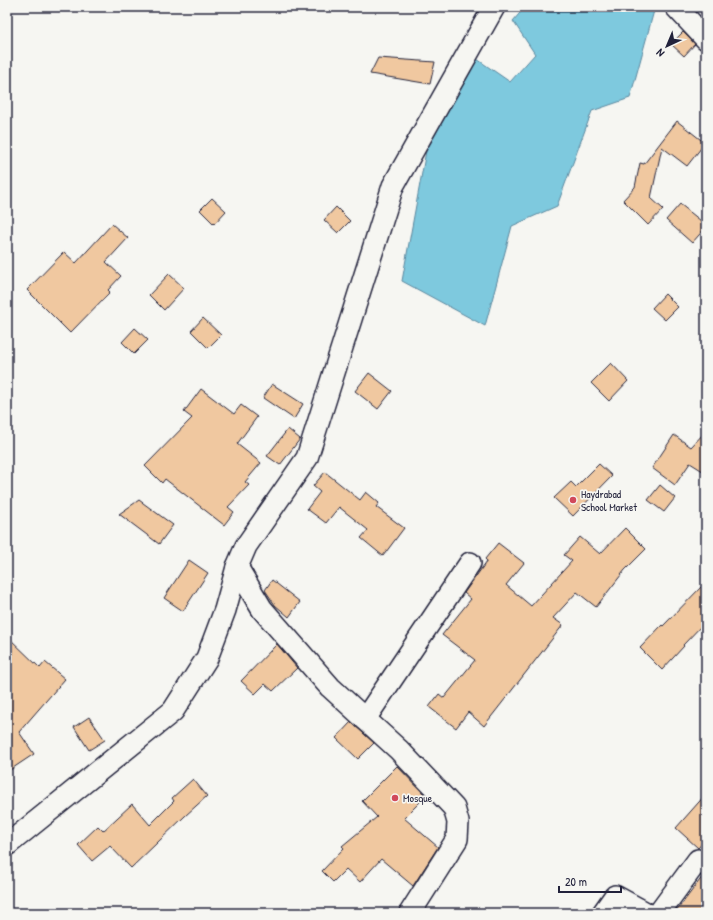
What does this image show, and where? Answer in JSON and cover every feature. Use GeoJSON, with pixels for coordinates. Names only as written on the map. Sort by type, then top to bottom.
{"type":"FeatureCollection","features":[{"type":"Feature","properties":{"kind":"street"},"geometry":{"type":"LineString","coordinates":[[7,845],[172,711],[207,658],[225,610],[237,567],[246,546],[308,458],[393,186],[494,7]]}},
{"type":"Feature","properties":{"kind":"street"},"geometry":{"type":"LineString","coordinates":[[676,7],[706,39]]}},
{"type":"Feature","properties":{"kind":"street"},"geometry":{"type":"LineString","coordinates":[[365,719],[470,563]]}},
{"type":"Feature","properties":{"kind":"street"},"geometry":{"type":"LineString","coordinates":[[237,567],[262,609],[330,687],[400,750],[454,808],[458,822],[457,839],[410,913]]}},
{"type":"Feature","properties":{"kind":"street"},"geometry":{"type":"LineString","coordinates":[[659,913],[698,860],[706,865]]}},
{"type":"Feature","properties":{"kind":"street"},"geometry":{"type":"LineString","coordinates":[[603,913],[615,896],[646,913]]}},
{"type":"Feature","properties":{"kind":"water"},"geometry":{"type":"Polygon","coordinates":[[[525,7],[611,7],[614,10],[631,7],[655,7],[630,98],[592,111],[557,206],[512,226],[485,326],[402,281],[426,151],[474,57],[510,82],[535,54],[513,21],[525,7]]]}},
{"type":"Feature","properties":{"kind":"building"},"geometry":{"type":"Polygon","coordinates":[[[683,32],[695,44],[684,56],[671,44],[683,32]]]}},
{"type":"Feature","properties":{"kind":"building"},"geometry":{"type":"Polygon","coordinates":[[[378,58],[435,62],[430,84],[370,74],[378,58]]]}},
{"type":"Feature","properties":{"kind":"building"},"geometry":{"type":"Polygon","coordinates":[[[677,121],[705,143],[687,166],[662,147],[651,198],[663,209],[648,225],[623,200],[635,187],[640,163],[644,164],[677,121]]]}},
{"type":"Feature","properties":{"kind":"building"},"geometry":{"type":"Polygon","coordinates":[[[212,198],[226,211],[214,224],[200,210],[212,198]]]}},
{"type":"Feature","properties":{"kind":"building"},"geometry":{"type":"Polygon","coordinates":[[[680,204],[706,225],[706,227],[692,243],[666,220],[680,204]]]}},
{"type":"Feature","properties":{"kind":"building"},"geometry":{"type":"Polygon","coordinates":[[[336,207],[350,221],[338,233],[324,220],[336,207]]]}},
{"type":"Feature","properties":{"kind":"building"},"geometry":{"type":"Polygon","coordinates":[[[112,224],[128,238],[106,262],[121,276],[108,290],[110,292],[70,333],[27,290],[64,252],[76,263],[112,224]]]}},
{"type":"Feature","properties":{"kind":"building"},"geometry":{"type":"Polygon","coordinates":[[[169,274],[184,288],[164,310],[149,295],[169,274]]]}},
{"type":"Feature","properties":{"kind":"building"},"geometry":{"type":"Polygon","coordinates":[[[665,294],[678,307],[665,320],[652,308],[665,294]]]}},
{"type":"Feature","properties":{"kind":"building"},"geometry":{"type":"Polygon","coordinates":[[[203,318],[221,335],[208,348],[191,331],[203,318]]]}},
{"type":"Feature","properties":{"kind":"building"},"geometry":{"type":"Polygon","coordinates":[[[135,328],[148,340],[134,354],[122,342],[135,328]]]}},
{"type":"Feature","properties":{"kind":"building"},"geometry":{"type":"Polygon","coordinates":[[[611,363],[628,381],[609,401],[591,383],[611,363]]]}},
{"type":"Feature","properties":{"kind":"building"},"geometry":{"type":"Polygon","coordinates":[[[369,373],[392,391],[378,409],[355,391],[369,373]]]}},
{"type":"Feature","properties":{"kind":"building"},"geometry":{"type":"Polygon","coordinates":[[[272,384],[303,404],[294,419],[263,398],[272,384]]]}},
{"type":"Feature","properties":{"kind":"building"},"geometry":{"type":"Polygon","coordinates":[[[201,389],[234,414],[241,405],[257,417],[237,444],[261,463],[245,482],[249,485],[228,507],[234,512],[224,525],[165,479],[162,483],[145,466],[192,418],[184,412],[201,389]]]}},
{"type":"Feature","properties":{"kind":"building"},"geometry":{"type":"Polygon","coordinates":[[[288,429],[300,439],[280,465],[267,456],[288,429]]]}},
{"type":"Feature","properties":{"kind":"building"},"geometry":{"type":"Polygon","coordinates":[[[706,431],[706,473],[690,463],[675,485],[652,468],[674,435],[691,447],[706,431]]]}},
{"type":"Feature","properties":{"kind":"building"},"geometry":{"type":"Polygon","coordinates":[[[599,464],[612,476],[573,516],[554,498],[571,482],[576,487],[599,464]]]}},
{"type":"Feature","properties":{"kind":"building"},"geometry":{"type":"Polygon","coordinates":[[[325,472],[360,500],[366,492],[379,503],[376,507],[404,528],[383,556],[361,538],[368,530],[339,507],[326,523],[307,509],[320,492],[313,486],[325,472]]]}},
{"type":"Feature","properties":{"kind":"building"},"geometry":{"type":"Polygon","coordinates":[[[660,485],[675,498],[664,512],[648,500],[660,485]]]}},
{"type":"Feature","properties":{"kind":"building"},"geometry":{"type":"Polygon","coordinates":[[[139,500],[173,525],[159,544],[119,514],[139,500]]]}},
{"type":"Feature","properties":{"kind":"building"},"geometry":{"type":"Polygon","coordinates":[[[625,528],[646,549],[625,570],[596,607],[577,592],[553,618],[563,625],[484,726],[468,712],[456,728],[429,707],[439,694],[444,698],[475,660],[442,635],[471,599],[464,593],[487,561],[485,559],[498,543],[524,563],[506,585],[531,606],[572,561],[564,555],[580,537],[600,554],[625,528]]]}},
{"type":"Feature","properties":{"kind":"building"},"geometry":{"type":"Polygon","coordinates":[[[189,560],[208,573],[183,611],[164,598],[189,560]]]}},
{"type":"Feature","properties":{"kind":"building"},"geometry":{"type":"Polygon","coordinates":[[[272,580],[300,602],[289,617],[275,605],[265,590],[272,580]]]}},
{"type":"Feature","properties":{"kind":"building"},"geometry":{"type":"Polygon","coordinates":[[[706,582],[706,621],[662,670],[640,648],[706,582]]]}},
{"type":"Feature","properties":{"kind":"building"},"geometry":{"type":"Polygon","coordinates":[[[7,636],[40,668],[45,662],[65,679],[19,732],[34,754],[7,772],[7,636]]]}},
{"type":"Feature","properties":{"kind":"building"},"geometry":{"type":"Polygon","coordinates":[[[277,644],[297,668],[273,691],[265,684],[255,694],[241,681],[277,644]]]}},
{"type":"Feature","properties":{"kind":"building"},"geometry":{"type":"Polygon","coordinates":[[[89,717],[105,740],[89,750],[74,727],[89,717]]]}},
{"type":"Feature","properties":{"kind":"building"},"geometry":{"type":"Polygon","coordinates":[[[351,722],[374,743],[358,759],[336,738],[351,722]]]}},
{"type":"Feature","properties":{"kind":"building"},"geometry":{"type":"Polygon","coordinates":[[[397,766],[426,796],[404,818],[438,847],[413,886],[381,859],[360,882],[346,869],[333,882],[322,871],[344,848],[342,846],[377,817],[362,801],[397,766]]]}},
{"type":"Feature","properties":{"kind":"building"},"geometry":{"type":"Polygon","coordinates":[[[193,779],[207,796],[131,868],[110,846],[92,861],[78,845],[98,826],[103,831],[132,804],[150,825],[174,801],[172,798],[193,779]]]}},
{"type":"Feature","properties":{"kind":"building"},"geometry":{"type":"Polygon","coordinates":[[[706,794],[706,839],[698,848],[676,828],[706,794]]]}},
{"type":"Feature","properties":{"kind":"building"},"geometry":{"type":"Polygon","coordinates":[[[703,876],[706,877],[706,913],[675,913],[703,876]]]}},
{"type":"Feature","properties":{"kind":"place","name":"Haydrabad School Market"},"geometry":{"type":"Point","coordinates":[573,500]}},
{"type":"Feature","properties":{"kind":"place","name":"Mosque"},"geometry":{"type":"Point","coordinates":[395,798]}}]}
